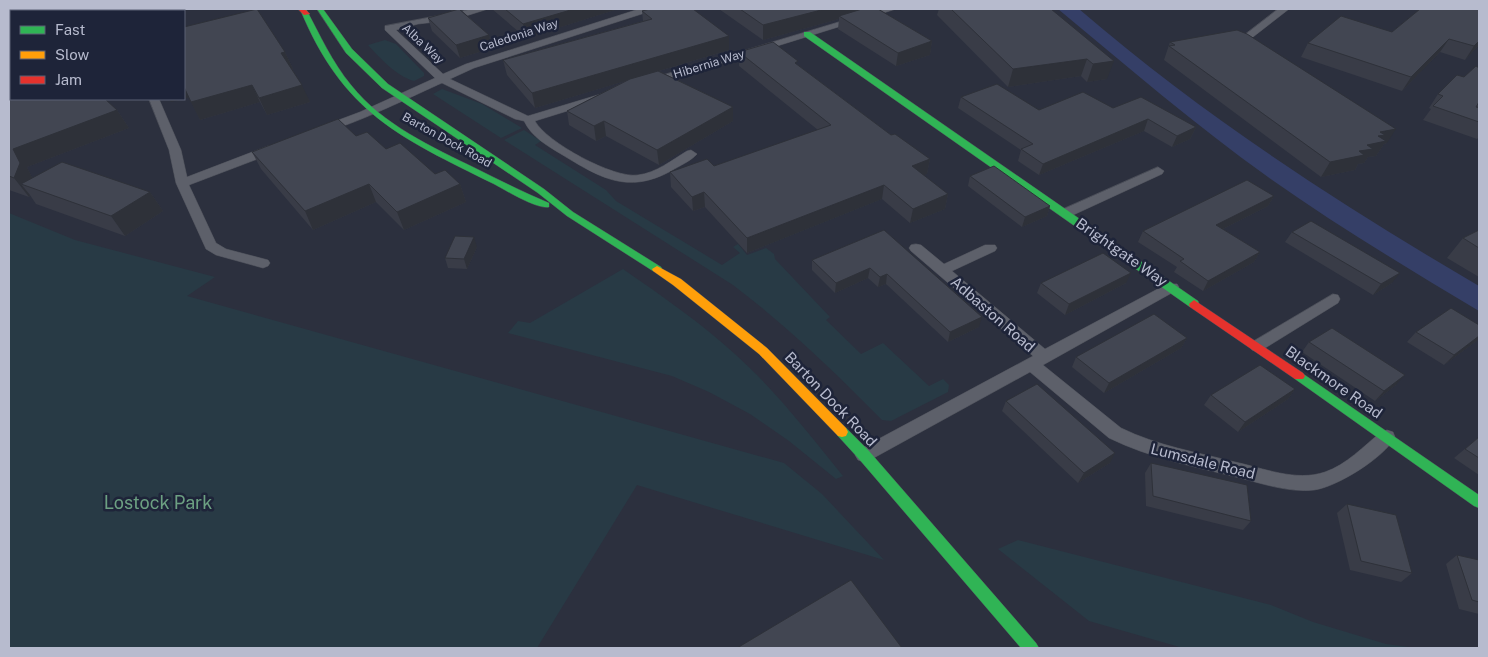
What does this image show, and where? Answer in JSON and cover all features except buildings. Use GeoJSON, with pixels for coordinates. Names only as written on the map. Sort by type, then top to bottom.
{"type":"FeatureCollection","features":[{"type":"Feature","properties":{"kind":"main road","name":"Barton Dock Road"},"geometry":{"type":"LineString","coordinates":[[320,9],[336,35],[371,75],[400,97],[541,191],[570,214],[677,282],[763,351],[864,455],[1031,648]]}},
{"type":"Feature","properties":{"kind":"main road","name":"Barton Dock Road"},"geometry":{"type":"LineString","coordinates":[[303,10],[347,86],[371,111],[414,140],[441,155],[530,199],[570,214]]}},
{"type":"Feature","properties":{"kind":"main road","name":"Brightgate Way"},"geometry":{"type":"LineString","coordinates":[[807,34],[1172,287]]}},
{"type":"Feature","properties":{"kind":"main road","name":"Blackmore Road"},"geometry":{"type":"LineString","coordinates":[[1172,287],[1479,502]]}},
{"type":"Feature","properties":{"kind":"street","name":"Alba Way"},"geometry":{"type":"LineString","coordinates":[[442,78],[388,28],[417,21],[453,17],[484,9]]}},
{"type":"Feature","properties":{"kind":"street","name":"Caledonia Way"},"geometry":{"type":"LineString","coordinates":[[316,132],[371,111],[477,63],[648,9]]}},
{"type":"Feature","properties":{"kind":"street","name":"Hibernia Way"},"geometry":{"type":"LineString","coordinates":[[637,86],[891,9]]}},
{"type":"Feature","properties":{"kind":"street"},"geometry":{"type":"LineString","coordinates":[[1241,42],[1284,9]]}},
{"type":"Feature","properties":{"kind":"street"},"geometry":{"type":"LineString","coordinates":[[442,78],[513,115],[528,119],[619,91]]}},
{"type":"Feature","properties":{"kind":"street"},"geometry":{"type":"LineString","coordinates":[[154,100],[176,150],[182,183],[212,246],[221,252],[263,263]]}},
{"type":"Feature","properties":{"kind":"street"},"geometry":{"type":"LineString","coordinates":[[528,119],[532,128],[543,138],[598,171],[615,178],[630,180],[650,176],[691,154]]}},
{"type":"Feature","properties":{"kind":"street"},"geometry":{"type":"LineString","coordinates":[[182,183],[281,146]]}},
{"type":"Feature","properties":{"kind":"street"},"geometry":{"type":"LineString","coordinates":[[1066,213],[1158,172]]}},
{"type":"Feature","properties":{"kind":"street","name":"Adbaston Road"},"geometry":{"type":"LineString","coordinates":[[916,248],[943,270],[1038,360]]}},
{"type":"Feature","properties":{"kind":"street","name":"Adbaston Road"},"geometry":{"type":"LineString","coordinates":[[943,270],[990,248]]}},
{"type":"Feature","properties":{"kind":"street","name":"Brightgate Way"},"geometry":{"type":"LineString","coordinates":[[864,455],[1172,287]]}},
{"type":"Feature","properties":{"kind":"street"},"geometry":{"type":"LineString","coordinates":[[1257,346],[1333,299]]}},
{"type":"Feature","properties":{"kind":"street","name":"Lumsdale Road"},"geometry":{"type":"LineString","coordinates":[[1038,360],[1115,433],[1168,454],[1275,479],[1300,482],[1325,480],[1343,470],[1387,437]]}},
{"type":"Feature","properties":{"kind":"green space"},"geometry":{"type":"Polygon","coordinates":[[[385,40],[396,44],[424,73],[424,76],[414,81],[407,79],[389,66],[368,45],[385,40]]]}},
{"type":"Feature","properties":{"kind":"green space"},"geometry":{"type":"Polygon","coordinates":[[[442,89],[482,104],[522,128],[501,138],[433,94],[442,89]]]}},
{"type":"Feature","properties":{"kind":"green space"},"geometry":{"type":"Polygon","coordinates":[[[524,130],[541,141],[535,145],[606,190],[616,201],[722,265],[740,253],[733,247],[738,244],[747,255],[766,248],[774,254],[775,259],[830,317],[826,320],[861,354],[883,343],[929,386],[943,379],[949,385],[948,392],[891,421],[882,420],[810,350],[733,285],[504,140],[524,130]]]}},
{"type":"Feature","properties":{"kind":"green space","name":"Lostock Park"},"geometry":{"type":"Polygon","coordinates":[[[9,213],[75,240],[215,277],[187,296],[784,463],[822,494],[884,560],[637,485],[537,648],[9,648],[9,213]]]}},
{"type":"Feature","properties":{"kind":"green space"},"geometry":{"type":"Polygon","coordinates":[[[623,269],[695,321],[723,343],[751,369],[792,413],[843,476],[836,479],[789,441],[750,414],[709,392],[672,376],[508,333],[518,321],[530,323],[623,269]]]}},
{"type":"Feature","properties":{"kind":"green space"},"geometry":{"type":"Polygon","coordinates":[[[1018,540],[1271,605],[1313,622],[1386,644],[1416,648],[1183,648],[1089,621],[998,549],[1018,540]]]}},
{"type":"Feature","properties":{"kind":"water"},"geometry":{"type":"Polygon","coordinates":[[[1058,9],[1079,9],[1126,48],[1223,122],[1323,190],[1479,286],[1479,311],[1346,229],[1268,177],[1188,116],[1058,9]]]}},
{"type":"Feature","properties":{"kind":"traffic: fast"},"geometry":{"type":"LineString","coordinates":[[14,10],[18,9]]}},
{"type":"Feature","properties":{"kind":"traffic: fast"},"geometry":{"type":"LineString","coordinates":[[138,10],[144,9]]}},
{"type":"Feature","properties":{"kind":"traffic: fast"},"geometry":{"type":"LineString","coordinates":[[303,9],[335,69],[349,88],[376,114],[391,126],[423,145],[546,205]]}},
{"type":"Feature","properties":{"kind":"traffic: fast"},"geometry":{"type":"LineString","coordinates":[[320,9],[349,51],[385,86],[541,191],[570,214],[657,269]]}},
{"type":"Feature","properties":{"kind":"traffic: fast"},"geometry":{"type":"LineString","coordinates":[[807,34],[1194,304]]}},
{"type":"Feature","properties":{"kind":"traffic: fast"},"geometry":{"type":"LineString","coordinates":[[1299,376],[1479,502]]}},
{"type":"Feature","properties":{"kind":"traffic: fast"},"geometry":{"type":"LineString","coordinates":[[842,432],[1031,648]]}},
{"type":"Feature","properties":{"kind":"traffic: slow"},"geometry":{"type":"LineString","coordinates":[[52,10],[58,9]]}},
{"type":"Feature","properties":{"kind":"traffic: slow"},"geometry":{"type":"LineString","coordinates":[[84,10],[89,9]]}},
{"type":"Feature","properties":{"kind":"traffic: slow"},"geometry":{"type":"LineString","coordinates":[[657,269],[677,282],[763,351],[842,432]]}},
{"type":"Feature","properties":{"kind":"traffic: jam"},"geometry":{"type":"LineString","coordinates":[[301,9],[306,14]]}},
{"type":"Feature","properties":{"kind":"traffic: jam"},"geometry":{"type":"LineString","coordinates":[[1194,304],[1299,376]]}}]}
